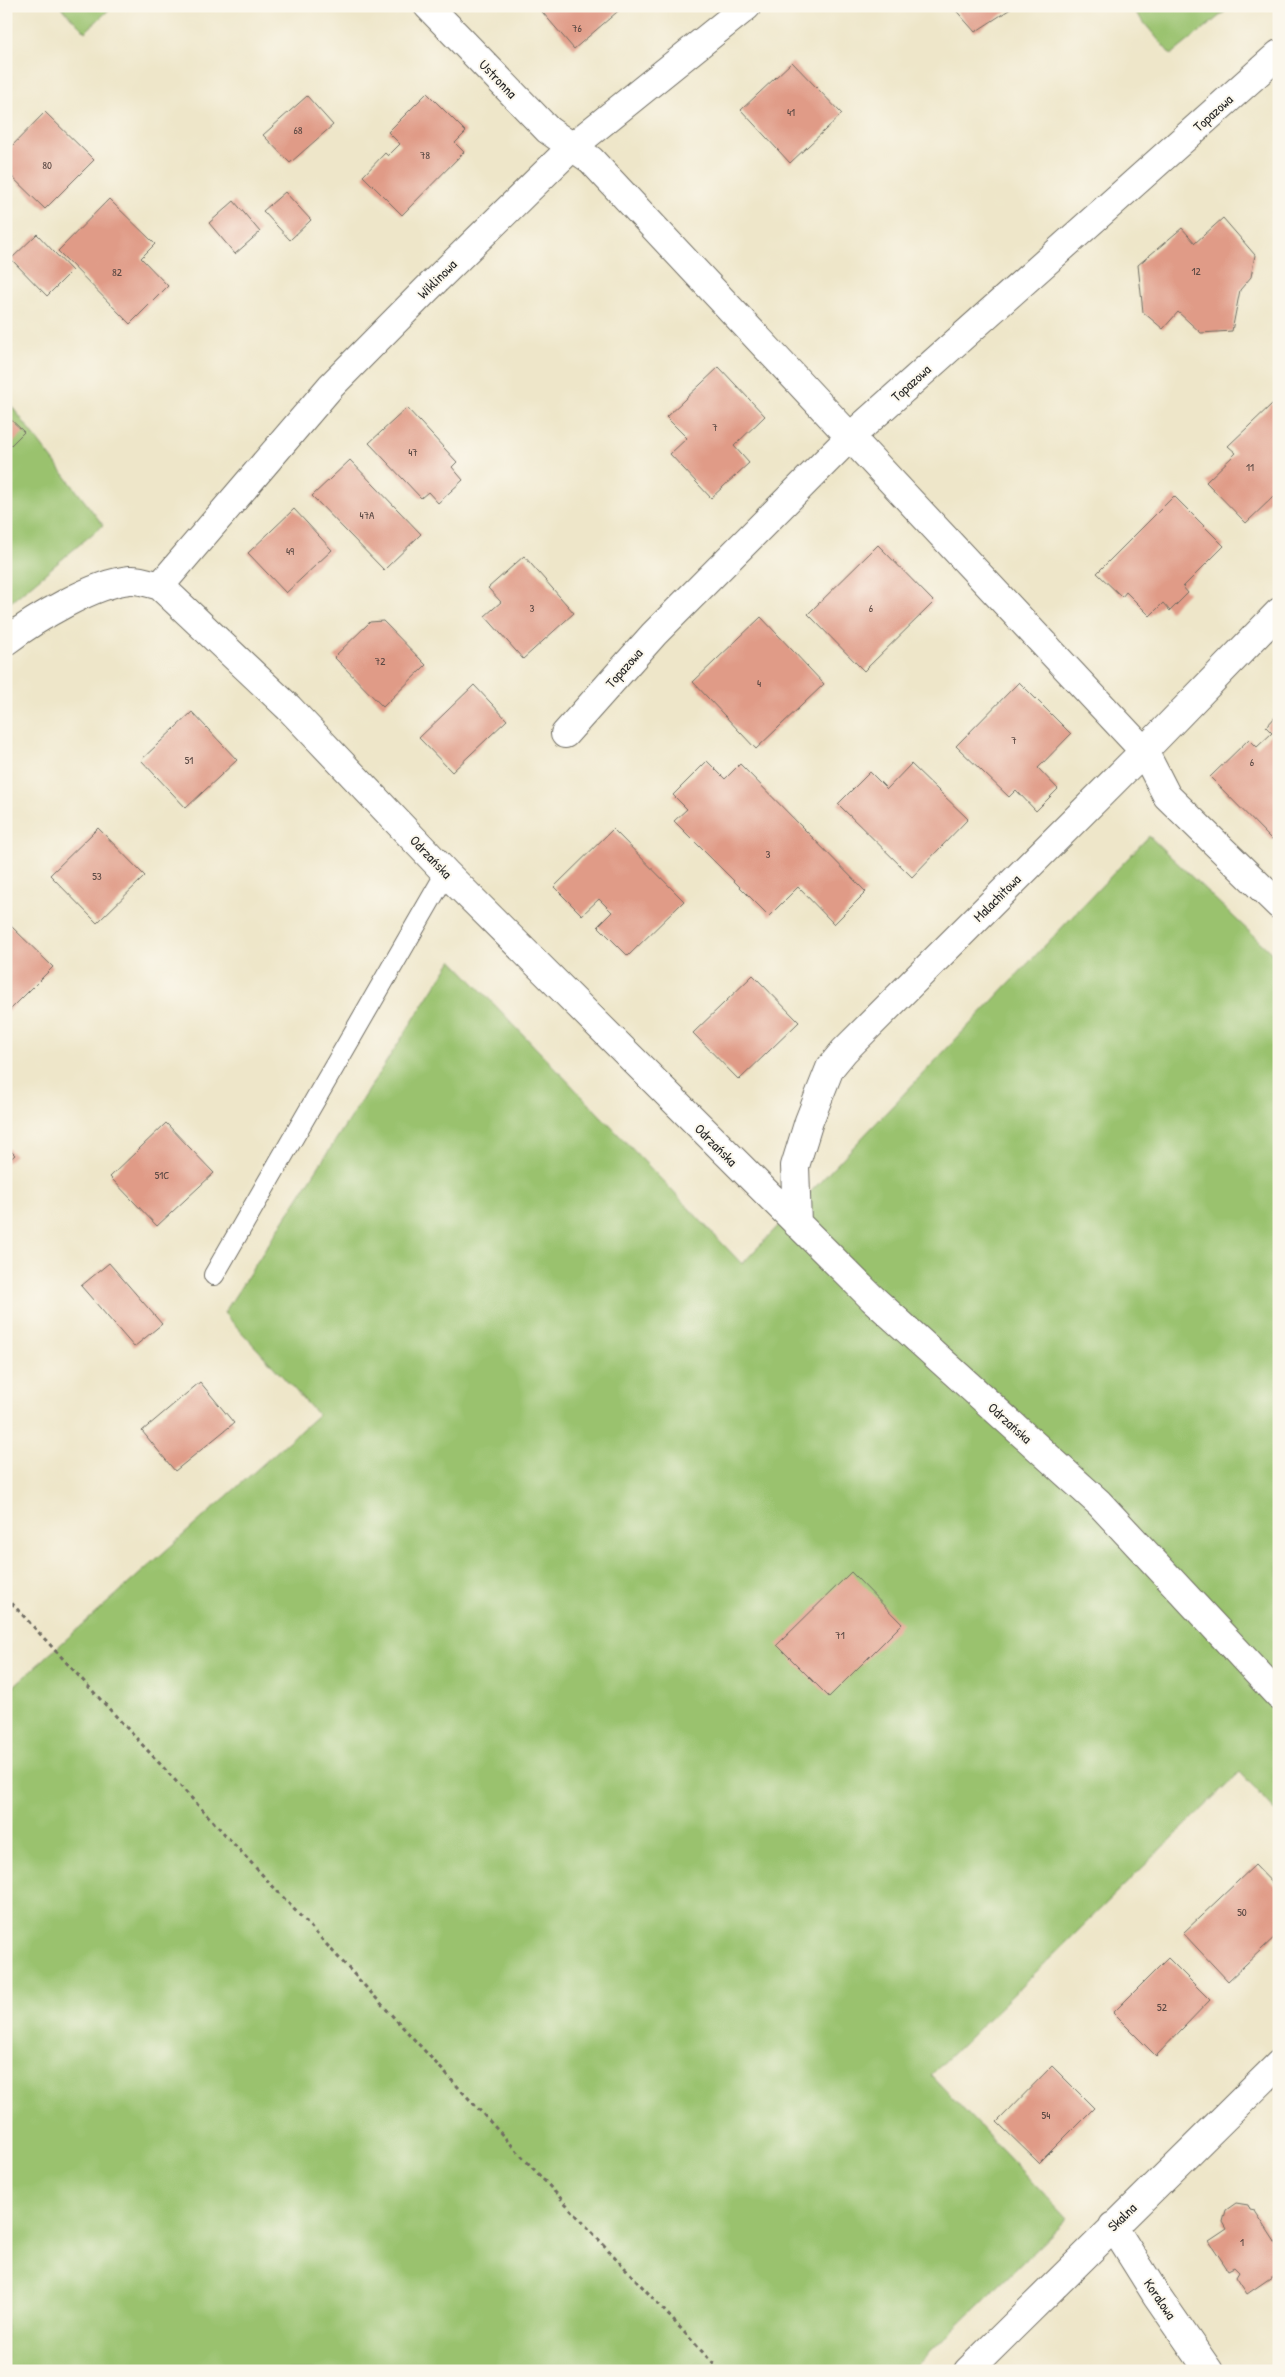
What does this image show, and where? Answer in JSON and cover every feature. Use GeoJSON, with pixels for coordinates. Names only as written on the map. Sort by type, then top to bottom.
{"type":"FeatureCollection","features":[{"type":"Feature","properties":{"kind":"street","name":"Ustronna"},"geometry":{"type":"LineString","coordinates":[[428,6],[548,130],[591,160],[849,438],[1144,751],[1166,796],[1279,905]]}},
{"type":"Feature","properties":{"kind":"street","name":"Wiklinowa"},"geometry":{"type":"LineString","coordinates":[[160,586],[332,386],[572,147],[747,6]]}},
{"type":"Feature","properties":{"kind":"street","name":"Topazowa"},"geometry":{"type":"LineString","coordinates":[[565,734],[654,634],[849,438],[1279,54]]}},
{"type":"Feature","properties":{"kind":"street"},"geometry":{"type":"LineString","coordinates":[[6,641],[29,624],[106,584],[132,580],[160,586]]}},
{"type":"Feature","properties":{"kind":"street","name":"Odrzańska"},"geometry":{"type":"LineString","coordinates":[[160,586],[289,708],[446,873],[796,1224],[872,1298],[1099,1504],[1279,1696]]}},
{"type":"Feature","properties":{"kind":"street","name":"Malachitowa"},"geometry":{"type":"LineString","coordinates":[[796,1224],[795,1166],[809,1120],[830,1068],[844,1051],[1144,751],[1279,612]]}},
{"type":"Feature","properties":{"kind":"street","name":"Skalna"},"geometry":{"type":"LineString","coordinates":[[968,2371],[1279,2064]]}},
{"type":"Feature","properties":{"kind":"street","name":"Koralowa"},"geometry":{"type":"LineString","coordinates":[[1113,2226],[1157,2296],[1209,2371]]}},
{"type":"Feature","properties":{"kind":"lane"},"geometry":{"type":"LineString","coordinates":[[214,1276],[446,873]]}},
{"type":"Feature","properties":{"kind":"path"},"geometry":{"type":"LineString","coordinates":[[6,1597],[720,2371]]}},
{"type":"Feature","properties":{"kind":"green space"},"geometry":{"type":"Polygon","coordinates":[[[60,6],[113,6],[85,32],[60,6]]]}},
{"type":"Feature","properties":{"kind":"green space"},"geometry":{"type":"Polygon","coordinates":[[[1130,6],[1232,6],[1171,55],[1130,6]]]}},
{"type":"Feature","properties":{"kind":"green space"},"geometry":{"type":"Polygon","coordinates":[[[6,399],[103,525],[6,606],[6,399]]]}},
{"type":"Feature","properties":{"kind":"green space"},"geometry":{"type":"Polygon","coordinates":[[[1149,836],[1279,960],[1279,1814],[1240,1772],[931,2075],[1067,2219],[911,2371],[6,2371],[6,1693],[318,1415],[224,1313],[452,960],[742,1264],[1149,836]]]}},
{"type":"Feature","properties":{"kind":"building"},"geometry":{"type":"Polygon","coordinates":[[[537,6],[624,6],[574,49],[537,6]]]}},
{"type":"Feature","properties":{"kind":"building"},"geometry":{"type":"Polygon","coordinates":[[[952,6],[1015,6],[975,32],[952,6]]]}},
{"type":"Feature","properties":{"kind":"building"},"geometry":{"type":"Polygon","coordinates":[[[792,62],[842,114],[790,163],[741,110],[792,62]]]}},
{"type":"Feature","properties":{"kind":"building"},"geometry":{"type":"Polygon","coordinates":[[[427,93],[466,132],[455,143],[464,152],[402,215],[363,176],[385,153],[388,156],[400,144],[388,132],[427,93]]]}},
{"type":"Feature","properties":{"kind":"building"},"geometry":{"type":"Polygon","coordinates":[[[307,96],[333,125],[290,163],[263,135],[307,96]]]}},
{"type":"Feature","properties":{"kind":"building"},"geometry":{"type":"Polygon","coordinates":[[[45,112],[94,160],[45,209],[6,171],[6,152],[45,112]]]}},
{"type":"Feature","properties":{"kind":"building"},"geometry":{"type":"Polygon","coordinates":[[[285,192],[311,220],[290,240],[263,211],[285,192]]]}},
{"type":"Feature","properties":{"kind":"building"},"geometry":{"type":"Polygon","coordinates":[[[109,199],[155,244],[141,258],[168,286],[130,324],[58,251],[109,199]]]}},
{"type":"Feature","properties":{"kind":"building"},"geometry":{"type":"Polygon","coordinates":[[[234,201],[260,232],[235,254],[209,223],[234,201]]]}},
{"type":"Feature","properties":{"kind":"building"},"geometry":{"type":"Polygon","coordinates":[[[1223,218],[1255,255],[1251,277],[1240,290],[1232,331],[1201,333],[1178,312],[1163,329],[1143,312],[1138,265],[1182,228],[1195,243],[1223,218]]]}},
{"type":"Feature","properties":{"kind":"building"},"geometry":{"type":"Polygon","coordinates":[[[37,234],[72,271],[47,296],[11,259],[37,234]]]}},
{"type":"Feature","properties":{"kind":"building"},"geometry":{"type":"Polygon","coordinates":[[[719,367],[765,416],[734,446],[749,463],[711,498],[670,454],[687,438],[666,417],[719,367]]]}},
{"type":"Feature","properties":{"kind":"building"},"geometry":{"type":"Polygon","coordinates":[[[1272,404],[1279,410],[1279,503],[1273,497],[1246,523],[1206,482],[1236,453],[1228,446],[1272,404]]]}},
{"type":"Feature","properties":{"kind":"building"},"geometry":{"type":"Polygon","coordinates":[[[407,408],[457,462],[452,467],[463,480],[438,503],[428,492],[421,498],[369,443],[407,408]]]}},
{"type":"Feature","properties":{"kind":"building"},"geometry":{"type":"Polygon","coordinates":[[[6,415],[24,432],[6,450],[6,415]]]}},
{"type":"Feature","properties":{"kind":"building"},"geometry":{"type":"Polygon","coordinates":[[[350,460],[421,534],[384,570],[312,496],[350,460]]]}},
{"type":"Feature","properties":{"kind":"building"},"geometry":{"type":"Polygon","coordinates":[[[1174,496],[1224,546],[1183,587],[1188,593],[1170,611],[1163,603],[1150,616],[1126,592],[1122,597],[1097,573],[1174,496]]]}},
{"type":"Feature","properties":{"kind":"building"},"geometry":{"type":"Polygon","coordinates":[[[294,509],[332,550],[286,593],[248,553],[294,509]]]}},
{"type":"Feature","properties":{"kind":"building"},"geometry":{"type":"Polygon","coordinates":[[[878,545],[934,602],[864,671],[808,614],[878,545]]]}},
{"type":"Feature","properties":{"kind":"building"},"geometry":{"type":"Polygon","coordinates":[[[524,556],[574,613],[523,659],[485,616],[501,602],[488,588],[524,556]]]}},
{"type":"Feature","properties":{"kind":"building"},"geometry":{"type":"Polygon","coordinates":[[[761,617],[824,684],[756,749],[693,682],[761,617]]]}},
{"type":"Feature","properties":{"kind":"building"},"geometry":{"type":"Polygon","coordinates":[[[383,621],[426,665],[383,707],[334,657],[370,622],[383,621]]]}},
{"type":"Feature","properties":{"kind":"building"},"geometry":{"type":"Polygon","coordinates":[[[1019,682],[1071,734],[1038,768],[1058,789],[1036,811],[1016,790],[1009,797],[956,746],[1019,682]]]}},
{"type":"Feature","properties":{"kind":"building"},"geometry":{"type":"Polygon","coordinates":[[[474,685],[507,720],[452,772],[419,738],[474,685]]]}},
{"type":"Feature","properties":{"kind":"building"},"geometry":{"type":"Polygon","coordinates":[[[192,712],[237,760],[186,808],[141,760],[192,712]]]}},
{"type":"Feature","properties":{"kind":"building"},"geometry":{"type":"Polygon","coordinates":[[[1279,713],[1279,833],[1272,840],[1210,777],[1249,739],[1257,747],[1272,733],[1266,727],[1279,713]]]}},
{"type":"Feature","properties":{"kind":"building"},"geometry":{"type":"Polygon","coordinates":[[[707,761],[725,779],[740,764],[866,892],[834,924],[798,887],[769,916],[674,821],[687,809],[673,795],[707,761]]]}},
{"type":"Feature","properties":{"kind":"building"},"geometry":{"type":"Polygon","coordinates":[[[911,764],[968,819],[912,877],[838,804],[870,772],[887,789],[911,764]]]}},
{"type":"Feature","properties":{"kind":"building"},"geometry":{"type":"Polygon","coordinates":[[[98,828],[145,876],[97,923],[50,875],[98,828]]]}},
{"type":"Feature","properties":{"kind":"building"},"geometry":{"type":"Polygon","coordinates":[[[613,829],[684,901],[628,956],[598,926],[612,912],[599,899],[582,915],[554,887],[613,829]]]}},
{"type":"Feature","properties":{"kind":"building"},"geometry":{"type":"Polygon","coordinates":[[[10,925],[53,967],[6,1014],[6,929],[10,925]]]}},
{"type":"Feature","properties":{"kind":"building"},"geometry":{"type":"Polygon","coordinates":[[[753,975],[799,1022],[739,1080],[693,1033],[753,975]]]}},
{"type":"Feature","properties":{"kind":"building"},"geometry":{"type":"Polygon","coordinates":[[[166,1123],[214,1173],[157,1226],[110,1177],[166,1123]]]}},
{"type":"Feature","properties":{"kind":"building"},"geometry":{"type":"Polygon","coordinates":[[[6,1146],[15,1155],[6,1163],[6,1146]]]}},
{"type":"Feature","properties":{"kind":"building"},"geometry":{"type":"Polygon","coordinates":[[[109,1263],[162,1324],[134,1347],[81,1286],[109,1263]]]}},
{"type":"Feature","properties":{"kind":"building"},"geometry":{"type":"Polygon","coordinates":[[[200,1382],[234,1423],[175,1471],[142,1431],[200,1382]]]}},
{"type":"Feature","properties":{"kind":"building"},"geometry":{"type":"Polygon","coordinates":[[[851,1572],[902,1624],[829,1697],[777,1645],[851,1572]]]}},
{"type":"Feature","properties":{"kind":"building"},"geometry":{"type":"Polygon","coordinates":[[[1255,1865],[1279,1890],[1279,1933],[1228,1981],[1183,1933],[1255,1865]]]}},
{"type":"Feature","properties":{"kind":"building"},"geometry":{"type":"Polygon","coordinates":[[[1168,1958],[1210,2000],[1156,2056],[1113,2013],[1168,1958]]]}},
{"type":"Feature","properties":{"kind":"building"},"geometry":{"type":"Polygon","coordinates":[[[1052,2066],[1094,2108],[1039,2163],[997,2122],[1052,2066]]]}},
{"type":"Feature","properties":{"kind":"building"},"geometry":{"type":"Polygon","coordinates":[[[1236,2203],[1248,2205],[1250,2210],[1255,2211],[1279,2248],[1279,2272],[1247,2294],[1236,2277],[1239,2272],[1234,2267],[1228,2270],[1209,2241],[1227,2229],[1223,2222],[1226,2210],[1236,2203]]]}}]}
